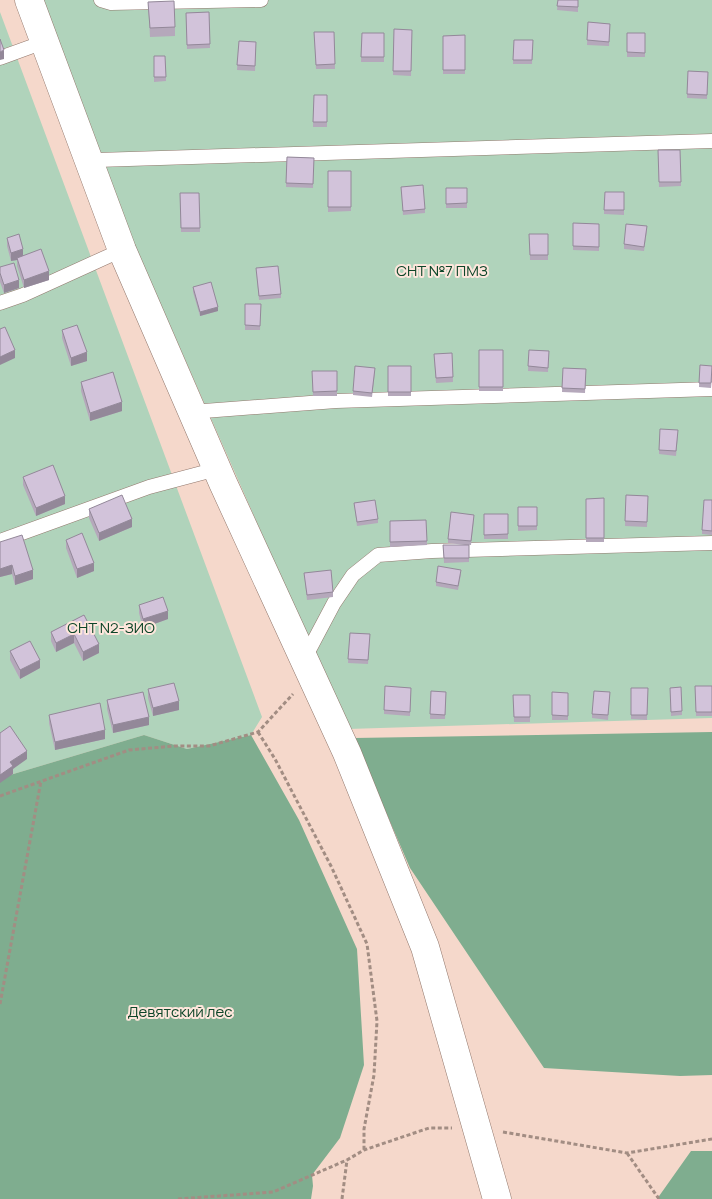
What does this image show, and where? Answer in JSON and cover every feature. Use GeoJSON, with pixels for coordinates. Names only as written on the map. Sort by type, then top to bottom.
{"type":"FeatureCollection","features":[{"type":"Feature","properties":{"kind":"street"},"geometry":{"type":"LineString","coordinates":[[28,0],[122,250],[192,412],[347,753],[424,947],[478,1128],[497,1199]]}},
{"type":"Feature","properties":{"kind":"lane"},"geometry":{"type":"LineString","coordinates":[[101,0],[111,3],[261,0]]}},
{"type":"Feature","properties":{"kind":"lane"},"geometry":{"type":"LineString","coordinates":[[0,58],[44,42]]}},
{"type":"Feature","properties":{"kind":"lane"},"geometry":{"type":"LineString","coordinates":[[97,160],[712,141]]}},
{"type":"Feature","properties":{"kind":"lane"},"geometry":{"type":"LineString","coordinates":[[0,303],[23,295],[122,250]]}},
{"type":"Feature","properties":{"kind":"lane"},"geometry":{"type":"LineString","coordinates":[[192,412],[336,401],[712,390]]}},
{"type":"Feature","properties":{"kind":"lane"},"geometry":{"type":"LineString","coordinates":[[0,541],[149,487],[218,470]]}},
{"type":"Feature","properties":{"kind":"lane"},"geometry":{"type":"LineString","coordinates":[[310,674],[308,652],[334,603],[353,575],[378,555],[432,551],[712,542]]}},
{"type":"Feature","properties":{"kind":"path"},"geometry":{"type":"LineString","coordinates":[[0,796],[129,750],[174,746],[209,746],[258,732],[310,674]]}},
{"type":"Feature","properties":{"kind":"path"},"geometry":{"type":"LineString","coordinates":[[258,732],[275,759],[331,866],[367,944],[377,1021],[374,1075],[364,1129],[364,1150]]}},
{"type":"Feature","properties":{"kind":"path"},"geometry":{"type":"LineString","coordinates":[[0,1004],[41,780]]}},
{"type":"Feature","properties":{"kind":"path"},"geometry":{"type":"LineString","coordinates":[[178,1199],[273,1192],[347,1160],[364,1150],[429,1128],[478,1128],[627,1153],[712,1139]]}},
{"type":"Feature","properties":{"kind":"path"},"geometry":{"type":"LineString","coordinates":[[627,1153],[659,1199]]}},
{"type":"Feature","properties":{"kind":"path"},"geometry":{"type":"LineString","coordinates":[[342,1199],[347,1160]]}},
{"type":"Feature","properties":{"kind":"green space","name":"СНТ №7 ПМЗ"},"geometry":{"type":"Polygon","coordinates":[[[31,0],[712,0],[712,718],[348,729],[97,160],[31,0]]]}},
{"type":"Feature","properties":{"kind":"green space","name":"СНТ N2-ЗИО"},"geometry":{"type":"Polygon","coordinates":[[[0,12],[262,717],[251,735],[187,749],[144,735],[0,778],[0,12]]]}},
{"type":"Feature","properties":{"kind":"green space"},"geometry":{"type":"Polygon","coordinates":[[[712,732],[712,1075],[680,1076],[544,1068],[410,868],[354,738],[712,732]]]}},
{"type":"Feature","properties":{"kind":"green space","name":"Девятский лес"},"geometry":{"type":"Polygon","coordinates":[[[144,735],[187,749],[251,735],[299,820],[357,949],[364,1065],[340,1138],[312,1175],[311,1199],[0,1199],[0,778],[144,735]]]}},
{"type":"Feature","properties":{"kind":"green space"},"geometry":{"type":"Polygon","coordinates":[[[691,1151],[712,1151],[712,1199],[657,1199],[691,1151]]]}},
{"type":"Feature","properties":{"kind":"building"},"geometry":{"type":"Polygon","coordinates":[[[558,0],[578,0],[578,7],[557,6],[558,0]]]}},
{"type":"Feature","properties":{"kind":"building"},"geometry":{"type":"Polygon","coordinates":[[[174,1],[175,27],[150,28],[148,2],[174,1]]]}},
{"type":"Feature","properties":{"kind":"building"},"geometry":{"type":"Polygon","coordinates":[[[209,12],[210,44],[187,45],[186,13],[209,12]]]}},
{"type":"Feature","properties":{"kind":"building"},"geometry":{"type":"Polygon","coordinates":[[[588,22],[610,24],[609,42],[587,40],[588,22]]]}},
{"type":"Feature","properties":{"kind":"building"},"geometry":{"type":"Polygon","coordinates":[[[394,29],[412,30],[411,71],[393,71],[394,29]]]}},
{"type":"Feature","properties":{"kind":"building"},"geometry":{"type":"Polygon","coordinates":[[[314,32],[334,32],[335,64],[316,65],[314,32]]]}},
{"type":"Feature","properties":{"kind":"building"},"geometry":{"type":"Polygon","coordinates":[[[362,33],[384,33],[384,57],[361,57],[362,33]]]}},
{"type":"Feature","properties":{"kind":"building"},"geometry":{"type":"Polygon","coordinates":[[[627,33],[645,33],[645,53],[627,52],[627,33]]]}},
{"type":"Feature","properties":{"kind":"building"},"geometry":{"type":"Polygon","coordinates":[[[465,35],[465,70],[443,70],[443,36],[465,35]]]}},
{"type":"Feature","properties":{"kind":"building"},"geometry":{"type":"Polygon","coordinates":[[[0,39],[4,50],[0,52],[0,39]]]}},
{"type":"Feature","properties":{"kind":"building"},"geometry":{"type":"Polygon","coordinates":[[[514,40],[533,40],[532,60],[513,60],[514,40]]]}},
{"type":"Feature","properties":{"kind":"building"},"geometry":{"type":"Polygon","coordinates":[[[239,41],[256,42],[255,66],[237,65],[239,41]]]}},
{"type":"Feature","properties":{"kind":"building"},"geometry":{"type":"Polygon","coordinates":[[[154,56],[165,56],[166,77],[154,77],[154,56]]]}},
{"type":"Feature","properties":{"kind":"building"},"geometry":{"type":"Polygon","coordinates":[[[688,71],[708,72],[707,95],[687,94],[688,71]]]}},
{"type":"Feature","properties":{"kind":"building"},"geometry":{"type":"Polygon","coordinates":[[[314,95],[327,95],[327,122],[313,122],[314,95]]]}},
{"type":"Feature","properties":{"kind":"building"},"geometry":{"type":"Polygon","coordinates":[[[658,150],[680,150],[681,182],[659,182],[658,150]]]}},
{"type":"Feature","properties":{"kind":"building"},"geometry":{"type":"Polygon","coordinates":[[[287,157],[314,158],[313,184],[286,183],[287,157]]]}},
{"type":"Feature","properties":{"kind":"building"},"geometry":{"type":"Polygon","coordinates":[[[328,171],[351,171],[351,207],[328,207],[328,171]]]}},
{"type":"Feature","properties":{"kind":"building"},"geometry":{"type":"Polygon","coordinates":[[[423,185],[425,209],[403,211],[401,187],[423,185]]]}},
{"type":"Feature","properties":{"kind":"building"},"geometry":{"type":"Polygon","coordinates":[[[446,188],[467,188],[467,203],[446,204],[446,188]]]}},
{"type":"Feature","properties":{"kind":"building"},"geometry":{"type":"Polygon","coordinates":[[[605,192],[624,192],[624,210],[604,210],[605,192]]]}},
{"type":"Feature","properties":{"kind":"building"},"geometry":{"type":"Polygon","coordinates":[[[180,193],[199,193],[200,228],[181,228],[180,193]]]}},
{"type":"Feature","properties":{"kind":"building"},"geometry":{"type":"Polygon","coordinates":[[[573,223],[599,224],[599,247],[573,246],[573,223]]]}},
{"type":"Feature","properties":{"kind":"building"},"geometry":{"type":"Polygon","coordinates":[[[626,224],[647,226],[644,247],[624,244],[626,224]]]}},
{"type":"Feature","properties":{"kind":"building"},"geometry":{"type":"Polygon","coordinates":[[[19,234],[23,249],[11,253],[7,238],[19,234]]]}},
{"type":"Feature","properties":{"kind":"building"},"geometry":{"type":"Polygon","coordinates":[[[529,234],[548,234],[548,255],[530,255],[529,234]]]}},
{"type":"Feature","properties":{"kind":"building"},"geometry":{"type":"Polygon","coordinates":[[[41,249],[49,271],[24,280],[17,258],[41,249]]]}},
{"type":"Feature","properties":{"kind":"building"},"geometry":{"type":"Polygon","coordinates":[[[14,263],[19,280],[4,285],[0,267],[14,263]]]}},
{"type":"Feature","properties":{"kind":"building"},"geometry":{"type":"Polygon","coordinates":[[[278,266],[281,294],[259,296],[256,268],[278,266]]]}},
{"type":"Feature","properties":{"kind":"building"},"geometry":{"type":"Polygon","coordinates":[[[211,282],[218,307],[200,312],[193,287],[211,282]]]}},
{"type":"Feature","properties":{"kind":"building"},"geometry":{"type":"Polygon","coordinates":[[[245,304],[261,304],[260,326],[245,325],[245,304]]]}},
{"type":"Feature","properties":{"kind":"building"},"geometry":{"type":"Polygon","coordinates":[[[77,325],[87,352],[71,358],[62,330],[77,325]]]}},
{"type":"Feature","properties":{"kind":"building"},"geometry":{"type":"Polygon","coordinates":[[[5,327],[15,350],[0,357],[0,329],[5,327]]]}},
{"type":"Feature","properties":{"kind":"building"},"geometry":{"type":"Polygon","coordinates":[[[479,350],[503,350],[503,387],[479,387],[479,350]]]}},
{"type":"Feature","properties":{"kind":"building"},"geometry":{"type":"Polygon","coordinates":[[[529,350],[549,351],[548,368],[528,366],[529,350]]]}},
{"type":"Feature","properties":{"kind":"building"},"geometry":{"type":"Polygon","coordinates":[[[452,353],[453,377],[436,378],[434,354],[452,353]]]}},
{"type":"Feature","properties":{"kind":"building"},"geometry":{"type":"Polygon","coordinates":[[[700,365],[712,366],[711,383],[699,383],[700,365]]]}},
{"type":"Feature","properties":{"kind":"building"},"geometry":{"type":"Polygon","coordinates":[[[355,366],[375,368],[372,393],[353,391],[355,366]]]}},
{"type":"Feature","properties":{"kind":"building"},"geometry":{"type":"Polygon","coordinates":[[[388,366],[411,366],[411,392],[388,392],[388,366]]]}},
{"type":"Feature","properties":{"kind":"building"},"geometry":{"type":"Polygon","coordinates":[[[563,368],[586,369],[585,389],[562,388],[563,368]]]}},
{"type":"Feature","properties":{"kind":"building"},"geometry":{"type":"Polygon","coordinates":[[[312,371],[337,371],[337,391],[313,392],[312,371]]]}},
{"type":"Feature","properties":{"kind":"building"},"geometry":{"type":"Polygon","coordinates":[[[113,372],[122,402],[90,413],[81,382],[113,372]]]}},
{"type":"Feature","properties":{"kind":"building"},"geometry":{"type":"Polygon","coordinates":[[[660,429],[678,430],[676,451],[659,450],[660,429]]]}},
{"type":"Feature","properties":{"kind":"building"},"geometry":{"type":"Polygon","coordinates":[[[53,465],[65,496],[36,508],[23,477],[53,465]]]}},
{"type":"Feature","properties":{"kind":"building"},"geometry":{"type":"Polygon","coordinates":[[[122,495],[132,519],[99,533],[89,509],[122,495]]]}},
{"type":"Feature","properties":{"kind":"building"},"geometry":{"type":"Polygon","coordinates":[[[626,495],[648,496],[647,522],[625,521],[626,495]]]}},
{"type":"Feature","properties":{"kind":"building"},"geometry":{"type":"Polygon","coordinates":[[[604,498],[604,538],[586,538],[586,499],[604,498]]]}},
{"type":"Feature","properties":{"kind":"building"},"geometry":{"type":"Polygon","coordinates":[[[375,500],[378,519],[357,522],[354,503],[375,500]]]}},
{"type":"Feature","properties":{"kind":"building"},"geometry":{"type":"Polygon","coordinates":[[[704,500],[712,500],[712,531],[702,530],[704,500]]]}},
{"type":"Feature","properties":{"kind":"building"},"geometry":{"type":"Polygon","coordinates":[[[518,507],[537,507],[537,526],[518,526],[518,507]]]}},
{"type":"Feature","properties":{"kind":"building"},"geometry":{"type":"Polygon","coordinates":[[[451,512],[474,515],[471,541],[448,539],[451,512]]]}},
{"type":"Feature","properties":{"kind":"building"},"geometry":{"type":"Polygon","coordinates":[[[484,514],[508,514],[508,534],[484,535],[484,514]]]}},
{"type":"Feature","properties":{"kind":"building"},"geometry":{"type":"Polygon","coordinates":[[[426,520],[427,541],[390,542],[390,521],[426,520]]]}},
{"type":"Feature","properties":{"kind":"building"},"geometry":{"type":"Polygon","coordinates":[[[82,533],[94,563],[77,569],[66,540],[82,533]]]}},
{"type":"Feature","properties":{"kind":"building"},"geometry":{"type":"Polygon","coordinates":[[[22,535],[33,570],[15,576],[12,565],[0,569],[0,542],[22,535]]]}},
{"type":"Feature","properties":{"kind":"building"},"geometry":{"type":"Polygon","coordinates":[[[443,545],[469,545],[469,558],[444,558],[443,545]]]}},
{"type":"Feature","properties":{"kind":"building"},"geometry":{"type":"Polygon","coordinates":[[[438,566],[461,570],[458,586],[436,582],[438,566]]]}},
{"type":"Feature","properties":{"kind":"building"},"geometry":{"type":"Polygon","coordinates":[[[331,570],[333,592],[307,595],[304,573],[331,570]]]}},
{"type":"Feature","properties":{"kind":"building"},"geometry":{"type":"Polygon","coordinates":[[[163,597],[168,611],[143,619],[139,605],[163,597]]]}},
{"type":"Feature","properties":{"kind":"building"},"geometry":{"type":"Polygon","coordinates":[[[84,615],[99,644],[83,652],[74,634],[56,643],[51,632],[84,615]]]}},
{"type":"Feature","properties":{"kind":"building"},"geometry":{"type":"Polygon","coordinates":[[[350,633],[370,634],[368,660],[348,659],[350,633]]]}},
{"type":"Feature","properties":{"kind":"building"},"geometry":{"type":"Polygon","coordinates":[[[30,641],[40,660],[20,670],[10,651],[30,641]]]}},
{"type":"Feature","properties":{"kind":"building"},"geometry":{"type":"Polygon","coordinates":[[[174,683],[179,701],[153,708],[148,689],[174,683]]]}},
{"type":"Feature","properties":{"kind":"building"},"geometry":{"type":"Polygon","coordinates":[[[385,686],[411,688],[410,712],[384,710],[385,686]]]}},
{"type":"Feature","properties":{"kind":"building"},"geometry":{"type":"Polygon","coordinates":[[[695,686],[712,686],[712,712],[696,712],[695,686]]]}},
{"type":"Feature","properties":{"kind":"building"},"geometry":{"type":"Polygon","coordinates":[[[681,687],[682,711],[671,712],[670,688],[681,687]]]}},
{"type":"Feature","properties":{"kind":"building"},"geometry":{"type":"Polygon","coordinates":[[[631,688],[648,688],[647,715],[631,715],[631,688]]]}},
{"type":"Feature","properties":{"kind":"building"},"geometry":{"type":"Polygon","coordinates":[[[431,691],[446,692],[445,715],[430,714],[431,691]]]}},
{"type":"Feature","properties":{"kind":"building"},"geometry":{"type":"Polygon","coordinates":[[[594,691],[610,692],[608,715],[592,714],[594,691]]]}},
{"type":"Feature","properties":{"kind":"building"},"geometry":{"type":"Polygon","coordinates":[[[143,692],[149,717],[113,725],[107,700],[143,692]]]}},
{"type":"Feature","properties":{"kind":"building"},"geometry":{"type":"Polygon","coordinates":[[[552,692],[568,693],[568,716],[552,715],[552,692]]]}},
{"type":"Feature","properties":{"kind":"building"},"geometry":{"type":"Polygon","coordinates":[[[513,695],[530,695],[530,717],[514,717],[513,695]]]}},
{"type":"Feature","properties":{"kind":"building"},"geometry":{"type":"Polygon","coordinates":[[[100,703],[105,730],[55,742],[49,715],[100,703]]]}},
{"type":"Feature","properties":{"kind":"building"},"geometry":{"type":"Polygon","coordinates":[[[10,726],[27,751],[10,762],[13,766],[0,775],[0,733],[10,726]]]}}]}
